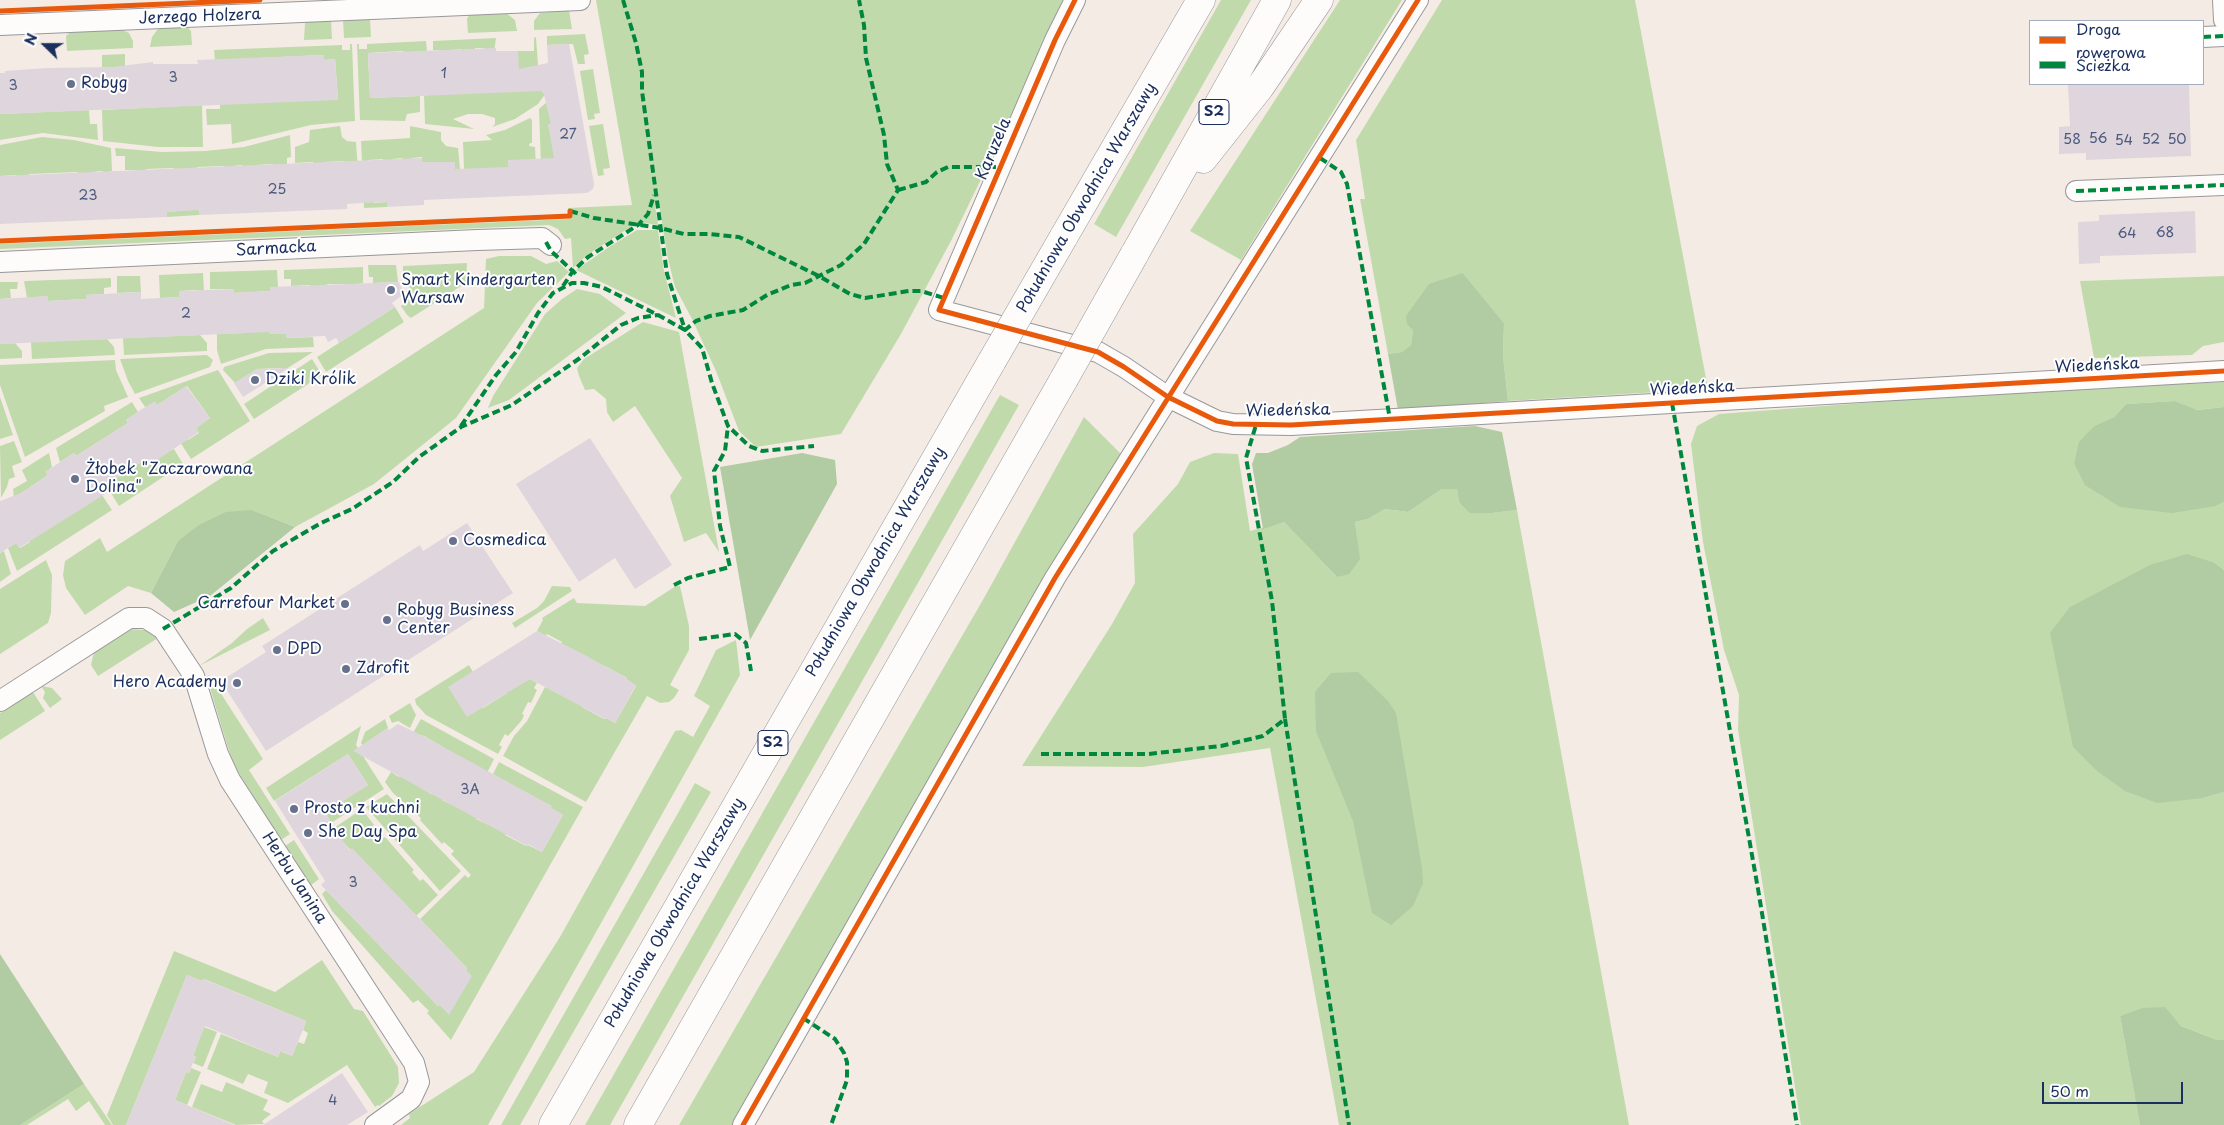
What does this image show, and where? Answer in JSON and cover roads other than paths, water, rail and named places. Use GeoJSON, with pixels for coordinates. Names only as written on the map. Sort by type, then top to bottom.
{"type":"FeatureCollection","features":[{"type":"Feature","properties":{"kind":"highway"},"geometry":{"type":"LineString","coordinates":[[1139,109],[1184,0]]}},
{"type":"Feature","properties":{"kind":"highway","name":"Południowa Obwodnica Warszawy"},"geometry":{"type":"LineString","coordinates":[[554,1125],[1201,0]]}},
{"type":"Feature","properties":{"kind":"highway","name":"S2"},"geometry":{"type":"LineString","coordinates":[[638,1125],[1064,379],[1277,0]]}},
{"type":"Feature","properties":{"kind":"highway"},"geometry":{"type":"LineString","coordinates":[[1151,224],[1260,87],[1318,0]]}},
{"type":"Feature","properties":{"kind":"street","name":"Jerzego Holzera"},"geometry":{"type":"LineString","coordinates":[[0,25],[580,0]]}},
{"type":"Feature","properties":{"kind":"street","name":"Karuzela"},"geometry":{"type":"LineString","coordinates":[[939,310],[1055,40],[1075,0]]}},
{"type":"Feature","properties":{"kind":"street"},"geometry":{"type":"LineString","coordinates":[[743,1125],[1024,630],[1418,0]]}},
{"type":"Feature","properties":{"kind":"street"},"geometry":{"type":"LineString","coordinates":[[2223,0],[2224,20]]}},
{"type":"Feature","properties":{"kind":"street"},"geometry":{"type":"LineString","coordinates":[[2204,37],[2224,36]]}},
{"type":"Feature","properties":{"kind":"street"},"geometry":{"type":"LineString","coordinates":[[2076,191],[2224,185]]}},
{"type":"Feature","properties":{"kind":"street","name":"Sarmacka"},"geometry":{"type":"LineString","coordinates":[[0,262],[477,240],[542,238],[551,245]]}},
{"type":"Feature","properties":{"kind":"street","name":"Wiedeńska"},"geometry":{"type":"LineString","coordinates":[[939,310],[1098,352],[1168,397],[1217,421],[1233,424],[1291,425],[2224,371]]}},
{"type":"Feature","properties":{"kind":"street","name":"Herbu Janina"},"geometry":{"type":"LineString","coordinates":[[0,701],[129,618],[146,618],[163,629],[185,659],[200,691],[218,754],[230,780],[414,1063],[418,1082],[411,1099],[375,1125]]}},
{"type":"Feature","properties":{"kind":"place","name":"Robyg"},"geometry":{"type":"Point","coordinates":[71,84]}},
{"type":"Feature","properties":{"kind":"place","name":"Smart Kindergarten Warsaw"},"geometry":{"type":"Point","coordinates":[391,290]}},
{"type":"Feature","properties":{"kind":"place","name":"Dziki Królik"},"geometry":{"type":"Point","coordinates":[255,380]}},
{"type":"Feature","properties":{"kind":"place","name":"Żłobek \"Zaczarowana Dolina\""},"geometry":{"type":"Point","coordinates":[75,479]}},
{"type":"Feature","properties":{"kind":"place","name":"Cosmedica"},"geometry":{"type":"Point","coordinates":[453,541]}},
{"type":"Feature","properties":{"kind":"place","name":"Carrefour Market"},"geometry":{"type":"Point","coordinates":[345,604]}},
{"type":"Feature","properties":{"kind":"place","name":"Robyg Business Center"},"geometry":{"type":"Point","coordinates":[387,620]}},
{"type":"Feature","properties":{"kind":"place","name":"DPD"},"geometry":{"type":"Point","coordinates":[277,650]}},
{"type":"Feature","properties":{"kind":"place","name":"Zdrofit"},"geometry":{"type":"Point","coordinates":[346,669]}},
{"type":"Feature","properties":{"kind":"place","name":"Hero Academy"},"geometry":{"type":"Point","coordinates":[237,683]}},
{"type":"Feature","properties":{"kind":"place","name":"Prosto z kuchni"},"geometry":{"type":"Point","coordinates":[294,809]}},
{"type":"Feature","properties":{"kind":"place","name":"She Day Spa"},"geometry":{"type":"Point","coordinates":[308,833]}}]}
